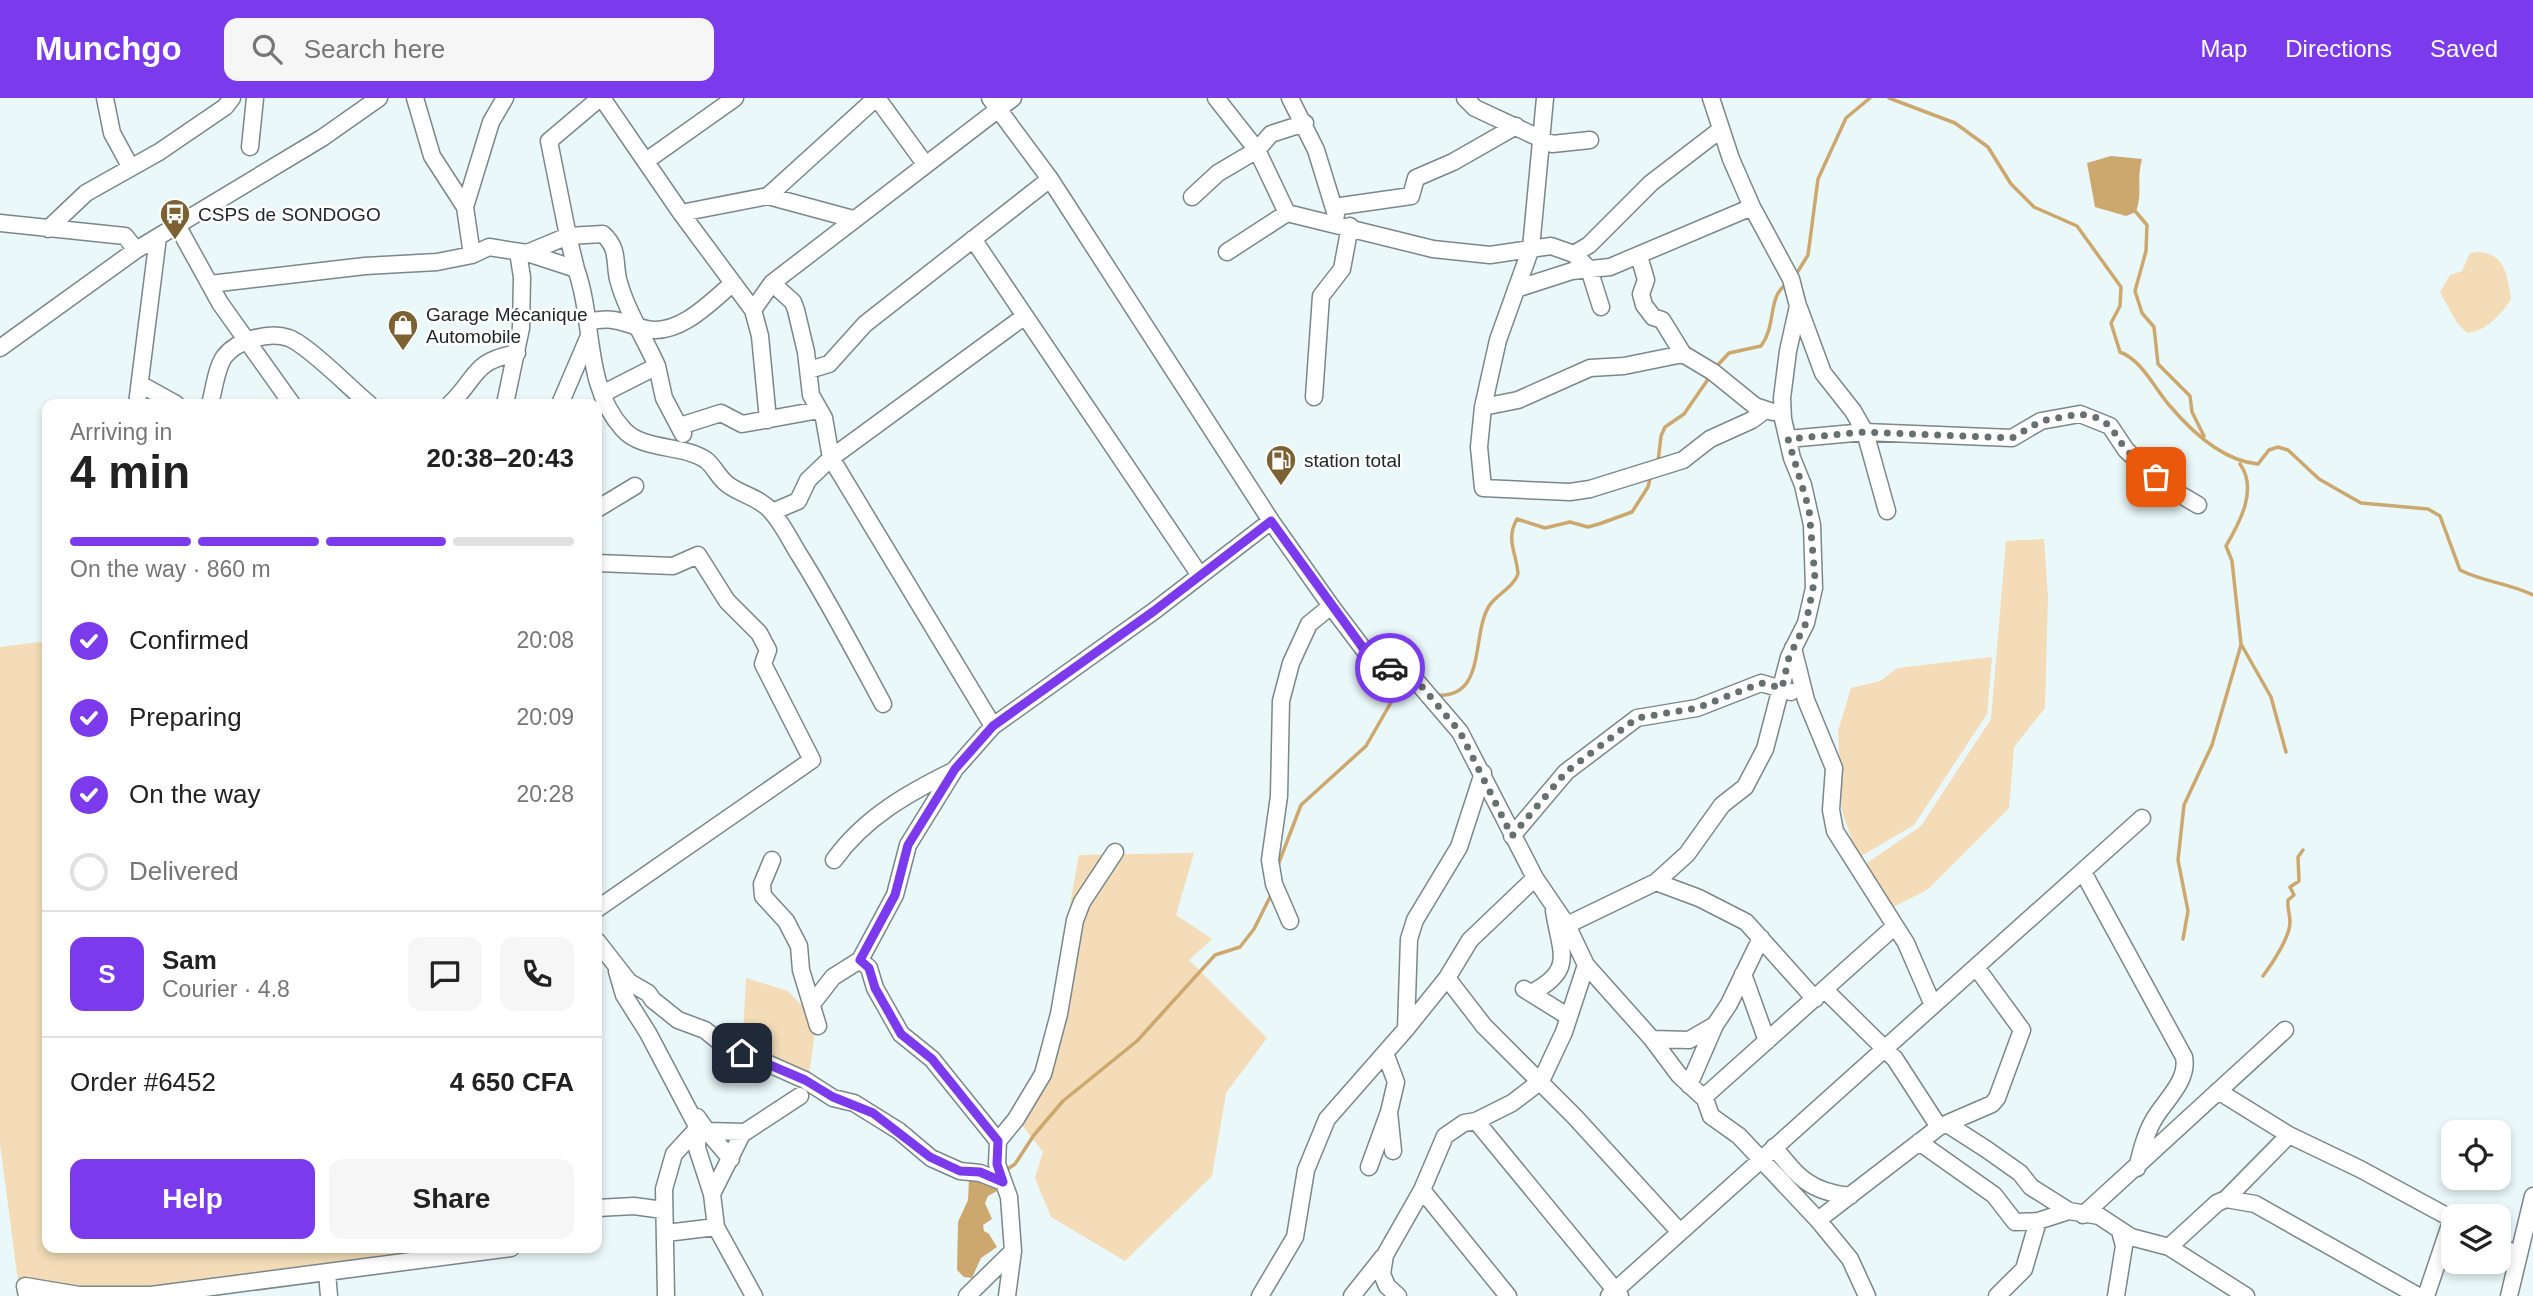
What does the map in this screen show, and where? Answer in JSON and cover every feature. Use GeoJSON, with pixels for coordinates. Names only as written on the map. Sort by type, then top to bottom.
{"type":"FeatureCollection","features":[{"type":"Feature","properties":{"kind":"street"},"geometry":{"type":"LineString","coordinates":[[105,98],[112,134],[131,168]]}},
{"type":"Feature","properties":{"kind":"street"},"geometry":{"type":"LineString","coordinates":[[48,229],[86,193],[131,168],[225,107],[232,98]]}},
{"type":"Feature","properties":{"kind":"street"},"geometry":{"type":"LineString","coordinates":[[250,147],[255,98]]}},
{"type":"Feature","properties":{"kind":"street"},"geometry":{"type":"LineString","coordinates":[[0,348],[136,250],[322,138],[379,98]]}},
{"type":"Feature","properties":{"kind":"street"},"geometry":{"type":"LineString","coordinates":[[415,98],[432,156],[466,206]]}},
{"type":"Feature","properties":{"kind":"street"},"geometry":{"type":"LineString","coordinates":[[472,255],[466,206],[491,122],[505,98]]}},
{"type":"Feature","properties":{"kind":"street"},"geometry":{"type":"LineString","coordinates":[[768,420],[760,336],[753,310],[601,98],[549,141],[568,236],[586,300],[588,329],[602,394],[625,432],[651,444],[689,451],[709,463],[731,487],[755,497],[772,512],[816,583],[883,704]]}},
{"type":"Feature","properties":{"kind":"street"},"geometry":{"type":"LineString","coordinates":[[646,161],[735,98]]}},
{"type":"Feature","properties":{"kind":"street"},"geometry":{"type":"LineString","coordinates":[[768,197],[876,98],[925,164]]}},
{"type":"Feature","properties":{"kind":"street"},"geometry":{"type":"LineString","coordinates":[[753,310],[772,283],[925,164],[993,103],[1013,98]]}},
{"type":"Feature","properties":{"kind":"street"},"geometry":{"type":"LineString","coordinates":[[1216,98],[1257,150],[1287,213]]}},
{"type":"Feature","properties":{"kind":"street"},"geometry":{"type":"LineString","coordinates":[[1290,98],[1305,123],[1334,206],[1344,225],[1342,269],[1321,296],[1314,397]]}},
{"type":"Feature","properties":{"kind":"street"},"geometry":{"type":"LineString","coordinates":[[1465,98],[1475,108],[1552,144],[1590,140]]}},
{"type":"Feature","properties":{"kind":"street"},"geometry":{"type":"LineString","coordinates":[[1545,98],[1531,248],[1498,340],[1483,407],[1479,447],[1483,488],[1570,492],[1683,460],[1710,439],[1764,411],[1783,412]]}},
{"type":"Feature","properties":{"kind":"street"},"geometry":{"type":"LineString","coordinates":[[1711,98],[1720,130],[1752,207],[1791,279],[1823,373],[1853,411],[1864,432],[1887,511]]}},
{"type":"Feature","properties":{"kind":"street"},"geometry":{"type":"LineString","coordinates":[[993,103],[1050,179],[1271,521],[1331,606],[1371,659],[1418,682],[1460,732],[1483,773],[1512,836],[1535,878],[1567,925],[1586,965],[1684,1080],[1704,1097],[1711,1116],[1739,1136],[1761,1159],[1793,1182],[1828,1194],[1850,1196]]}},
{"type":"Feature","properties":{"kind":"street"},"geometry":{"type":"LineString","coordinates":[[1192,197],[1218,173],[1257,150],[1271,134],[1305,123]]}},
{"type":"Feature","properties":{"kind":"street"},"geometry":{"type":"LineString","coordinates":[[1334,206],[1411,196],[1416,178],[1453,162],[1516,126]]}},
{"type":"Feature","properties":{"kind":"street"},"geometry":{"type":"LineString","coordinates":[[1574,254],[1589,245],[1651,183],[1720,130]]}},
{"type":"Feature","properties":{"kind":"street"},"geometry":{"type":"LineString","coordinates":[[809,370],[828,365],[865,324],[1050,179]]}},
{"type":"Feature","properties":{"kind":"street"},"geometry":{"type":"LineString","coordinates":[[681,213],[768,197],[853,219]]}},
{"type":"Feature","properties":{"kind":"street"},"geometry":{"type":"LineString","coordinates":[[1516,289],[1572,271],[1610,267],[1752,207]]}},
{"type":"Feature","properties":{"kind":"street"},"geometry":{"type":"LineString","coordinates":[[1227,251],[1287,213],[1433,249],[1490,255],[1551,246],[1574,254],[1590,269],[1601,307]]}},
{"type":"Feature","properties":{"kind":"street"},"geometry":{"type":"LineString","coordinates":[[0,237],[7,224],[125,236],[136,250]]}},
{"type":"Feature","properties":{"kind":"street"},"geometry":{"type":"LineString","coordinates":[[177,225],[210,284],[289,399]]}},
{"type":"Feature","properties":{"kind":"street"},"geometry":{"type":"LineString","coordinates":[[523,252],[568,236],[603,234],[611,242],[616,250],[618,279],[629,311],[639,326],[657,366],[664,398],[680,426],[689,451]]}},
{"type":"Feature","properties":{"kind":"street"},"geometry":{"type":"LineString","coordinates":[[137,399],[158,237]]}},
{"type":"Feature","properties":{"kind":"street"},"geometry":{"type":"LineString","coordinates":[[974,240],[1199,574]]}},
{"type":"Feature","properties":{"kind":"street"},"geometry":{"type":"LineString","coordinates":[[210,284],[365,266],[437,262],[472,255],[489,247],[523,252],[576,269]]}},
{"type":"Feature","properties":{"kind":"street"},"geometry":{"type":"LineString","coordinates":[[506,399],[517,353],[522,306],[523,252]]}},
{"type":"Feature","properties":{"kind":"street"},"geometry":{"type":"LineString","coordinates":[[1639,256],[1646,280],[1641,294],[1644,305],[1653,317],[1662,320],[1683,354],[1764,411]]}},
{"type":"Feature","properties":{"kind":"street"},"geometry":{"type":"LineString","coordinates":[[562,399],[588,329],[611,318],[654,330],[680,324],[733,283]]}},
{"type":"Feature","properties":{"kind":"street"},"geometry":{"type":"LineString","coordinates":[[772,283],[793,302],[809,370],[811,395],[824,418],[831,458],[993,726]]}},
{"type":"Feature","properties":{"kind":"street"},"geometry":{"type":"LineString","coordinates":[[1567,925],[1656,882],[1688,854],[1722,805],[1745,787],[1765,749],[1793,648],[1806,623],[1815,578],[1809,509],[1788,439],[1783,412],[1788,351],[1798,306]]}},
{"type":"Feature","properties":{"kind":"street"},"geometry":{"type":"LineString","coordinates":[[772,512],[797,501],[808,480],[831,458],[1025,316]]}},
{"type":"Feature","properties":{"kind":"street"},"geometry":{"type":"LineString","coordinates":[[212,399],[224,358],[248,340],[273,336],[289,338],[363,399]]}},
{"type":"Feature","properties":{"kind":"street"},"geometry":{"type":"LineString","coordinates":[[454,399],[481,366],[498,357],[517,353]]}},
{"type":"Feature","properties":{"kind":"street"},"geometry":{"type":"LineString","coordinates":[[1483,407],[1518,400],[1590,368],[1624,366],[1683,354]]}},
{"type":"Feature","properties":{"kind":"street"},"geometry":{"type":"LineString","coordinates":[[602,394],[657,366]]}},
{"type":"Feature","properties":{"kind":"street"},"geometry":{"type":"LineString","coordinates":[[140,384],[167,399]]}},
{"type":"Feature","properties":{"kind":"street"},"geometry":{"type":"LineString","coordinates":[[680,426],[721,414],[737,424],[819,410]]}},
{"type":"Feature","properties":{"kind":"street"},"geometry":{"type":"LineString","coordinates":[[1788,439],[1864,432],[2012,438],[2041,421],[2080,414],[2098,418],[2110,426],[2126,450],[2144,467],[2169,488],[2198,505]]}},
{"type":"Feature","properties":{"kind":"street"},"geometry":{"type":"LineString","coordinates":[[602,506],[635,486]]}},
{"type":"Feature","properties":{"kind":"street"},"geometry":{"type":"LineString","coordinates":[[813,1003],[832,977],[860,960],[895,895],[908,845],[955,769],[993,726],[1154,611],[1271,521]]}},
{"type":"Feature","properties":{"kind":"street"},"geometry":{"type":"LineString","coordinates":[[602,563],[673,566],[698,555],[727,601],[759,633],[768,650],[763,664],[812,760],[602,906]]}},
{"type":"Feature","properties":{"kind":"street"},"geometry":{"type":"LineString","coordinates":[[1290,921],[1274,884],[1270,860],[1279,796],[1281,701],[1291,663],[1309,624],[1331,606]]}},
{"type":"Feature","properties":{"kind":"street"},"geometry":{"type":"LineString","coordinates":[[1793,648],[1805,699],[1834,768],[1831,810],[1835,831],[1906,943],[1932,1003]]}},
{"type":"Feature","properties":{"kind":"street"},"geometry":{"type":"LineString","coordinates":[[1512,836],[1566,772],[1637,718],[1697,708],[1761,683],[1782,688],[1805,699]]}},
{"type":"Feature","properties":{"kind":"street"},"geometry":{"type":"LineString","coordinates":[[834,860],[844,845],[901,796],[955,769]]}},
{"type":"Feature","properties":{"kind":"street"},"geometry":{"type":"LineString","coordinates":[[1406,1029],[1409,939],[1415,920],[1459,847],[1483,773]]}},
{"type":"Feature","properties":{"kind":"street"},"geometry":{"type":"LineString","coordinates":[[1476,1121],[1615,1294],[1679,1231],[2142,818]]}},
{"type":"Feature","properties":{"kind":"street"},"geometry":{"type":"LineString","coordinates":[[1007,1296],[1013,1251],[1009,1197],[997,1164],[998,1141],[1016,1119],[1043,1074],[1059,1014],[1075,920],[1082,902],[1115,852]]}},
{"type":"Feature","properties":{"kind":"street"},"geometry":{"type":"LineString","coordinates":[[772,860],[762,884],[763,896],[786,921],[799,946],[801,970],[818,1026]]}},
{"type":"Feature","properties":{"kind":"street"},"geometry":{"type":"LineString","coordinates":[[2083,872],[2184,1058],[2186,1067],[2184,1077],[2152,1122],[2137,1168]]}},
{"type":"Feature","properties":{"kind":"street"},"geometry":{"type":"LineString","coordinates":[[1268,1293],[1295,1237],[1306,1170],[1327,1119],[1447,978],[1470,940],[1535,878]]}},
{"type":"Feature","properties":{"kind":"street"},"geometry":{"type":"LineString","coordinates":[[1656,882],[1746,922],[1820,994],[1885,1048],[1943,1126],[2020,1173],[2031,1187],[2076,1213]]}},
{"type":"Feature","properties":{"kind":"street"},"geometry":{"type":"LineString","coordinates":[[1554,906],[1563,966],[1574,1001]]}},
{"type":"Feature","properties":{"kind":"street"},"geometry":{"type":"LineString","coordinates":[[1704,1097],[1894,927]]}},
{"type":"Feature","properties":{"kind":"street"},"geometry":{"type":"LineString","coordinates":[[1652,1040],[1689,1040],[1715,1025],[1723,1016],[1761,938]]}},
{"type":"Feature","properties":{"kind":"street"},"geometry":{"type":"LineString","coordinates":[[602,948],[617,971],[629,982],[648,993],[678,1020],[705,1030],[730,1051],[753,1057],[805,1080],[833,1097],[854,1103],[899,1131],[930,1157],[960,1171],[980,1172],[1003,1182]]}},
{"type":"Feature","properties":{"kind":"street"},"geometry":{"type":"LineString","coordinates":[[860,960],[869,968],[875,988],[901,1034],[932,1059],[998,1141]]}},
{"type":"Feature","properties":{"kind":"street"},"geometry":{"type":"LineString","coordinates":[[1353,1296],[1385,1255],[1422,1190],[1445,1136],[1464,1123],[1476,1121],[1511,1103],[1541,1081],[1569,1017],[1586,965]]}},
{"type":"Feature","properties":{"kind":"street"},"geometry":{"type":"LineString","coordinates":[[1563,966],[1553,982],[1527,991],[1569,1017]]}},
{"type":"Feature","properties":{"kind":"street"},"geometry":{"type":"LineString","coordinates":[[1818,1220],[1919,1142],[1943,1126],[1984,1109],[1997,1098],[2021,1031],[2008,1007],[1976,967]]}},
{"type":"Feature","properties":{"kind":"street"},"geometry":{"type":"LineString","coordinates":[[617,971],[624,995],[699,1126],[731,1159]]}},
{"type":"Feature","properties":{"kind":"street"},"geometry":{"type":"LineString","coordinates":[[1743,974],[1767,1041]]}},
{"type":"Feature","properties":{"kind":"street"},"geometry":{"type":"LineString","coordinates":[[1447,978],[1484,1026],[1541,1081],[1679,1231]]}},
{"type":"Feature","properties":{"kind":"street"},"geometry":{"type":"LineString","coordinates":[[1684,1080],[1699,1066],[1715,1025]]}},
{"type":"Feature","properties":{"kind":"street"},"geometry":{"type":"LineString","coordinates":[[2076,1213],[2137,1168],[2285,1030]]}},
{"type":"Feature","properties":{"kind":"street"},"geometry":{"type":"LineString","coordinates":[[1369,1167],[1389,1112],[1396,1082],[1385,1054]]}},
{"type":"Feature","properties":{"kind":"street"},"geometry":{"type":"LineString","coordinates":[[2218,1091],[2288,1135],[2360,1169],[2441,1213]]}},
{"type":"Feature","properties":{"kind":"street"},"geometry":{"type":"LineString","coordinates":[[712,1194],[745,1132],[800,1096]]}},
{"type":"Feature","properties":{"kind":"street"},"geometry":{"type":"LineString","coordinates":[[1389,1112],[1393,1151]]}},
{"type":"Feature","properties":{"kind":"street"},"geometry":{"type":"LineString","coordinates":[[699,1126],[745,1132]]}},
{"type":"Feature","properties":{"kind":"street"},"geometry":{"type":"LineString","coordinates":[[699,1126],[697,1148],[712,1194],[716,1227],[754,1296]]}},
{"type":"Feature","properties":{"kind":"street"},"geometry":{"type":"LineString","coordinates":[[666,1296],[663,1268],[666,1233],[664,1189],[674,1154],[699,1126]]}},
{"type":"Feature","properties":{"kind":"street"},"geometry":{"type":"LineString","coordinates":[[2169,1247],[2217,1203],[2226,1199],[2288,1135]]}},
{"type":"Feature","properties":{"kind":"street"},"geometry":{"type":"LineString","coordinates":[[1919,1142],[1994,1195],[2015,1222],[2038,1221],[2076,1213],[2099,1216],[2120,1231],[2169,1247],[2246,1296]]}},
{"type":"Feature","properties":{"kind":"street"},"geometry":{"type":"LineString","coordinates":[[1774,1147],[1818,1220],[1850,1259],[1867,1296]]}},
{"type":"Feature","properties":{"kind":"street"},"geometry":{"type":"LineString","coordinates":[[1422,1190],[1508,1296]]}},
{"type":"Feature","properties":{"kind":"street"},"geometry":{"type":"LineString","coordinates":[[2509,1296],[2533,1196]]}},
{"type":"Feature","properties":{"kind":"street"},"geometry":{"type":"LineString","coordinates":[[2226,1199],[2255,1204],[2418,1296]]}},
{"type":"Feature","properties":{"kind":"street"},"geometry":{"type":"LineString","coordinates":[[602,1208],[634,1206],[663,1210]]}},
{"type":"Feature","properties":{"kind":"street"},"geometry":{"type":"LineString","coordinates":[[1997,1296],[2024,1269],[2038,1221]]}},
{"type":"Feature","properties":{"kind":"street"},"geometry":{"type":"LineString","coordinates":[[666,1233],[716,1227]]}},
{"type":"Feature","properties":{"kind":"street"},"geometry":{"type":"LineString","coordinates":[[2116,1296],[2123,1246],[2120,1231]]}},
{"type":"Feature","properties":{"kind":"street"},"geometry":{"type":"LineString","coordinates":[[967,1296],[1013,1251]]}},
{"type":"Feature","properties":{"kind":"street"},"geometry":{"type":"LineString","coordinates":[[2511,1252],[2518,1256]]}},
{"type":"Feature","properties":{"kind":"street"},"geometry":{"type":"LineString","coordinates":[[27,1296],[25,1286],[69,1294],[151,1295],[474,1253]]}},
{"type":"Feature","properties":{"kind":"street"},"geometry":{"type":"LineString","coordinates":[[2426,1296],[2441,1253]]}},
{"type":"Feature","properties":{"kind":"street"},"geometry":{"type":"LineString","coordinates":[[1385,1255],[1382,1274],[1387,1286],[1398,1296]]}},
{"type":"Feature","properties":{"kind":"street"},"geometry":{"type":"LineString","coordinates":[[327,1273],[329,1296]]}},
{"type":"Feature","properties":{"kind":"shaded area"},"geometry":{"type":"Polygon","coordinates":[[[2111,156],[2142,159],[2138,205],[2136,212],[2126,216],[2095,207],[2087,163],[2111,156]]]}},
{"type":"Feature","properties":{"kind":"shaded area"},"geometry":{"type":"Polygon","coordinates":[[[2478,252],[2500,261],[2504,267],[2511,299],[2492,321],[2474,332],[2467,333],[2457,323],[2440,292],[2450,275],[2462,271],[2470,253],[2478,252]]]}},
{"type":"Feature","properties":{"kind":"shaded area"},"geometry":{"type":"Polygon","coordinates":[[[2044,539],[2048,597],[2045,708],[2014,747],[2009,808],[1927,890],[1889,909],[1861,867],[1921,826],[1991,719],[2006,541],[2044,539]]]}},
{"type":"Feature","properties":{"kind":"shaded area"},"geometry":{"type":"Polygon","coordinates":[[[42,642],[42,1253],[429,1253],[78,1296],[20,1296],[0,1144],[0,647],[42,642]]]}},
{"type":"Feature","properties":{"kind":"shaded area"},"geometry":{"type":"Polygon","coordinates":[[[1992,657],[1987,714],[1914,825],[1858,858],[1842,811],[1838,731],[1851,688],[1880,681],[1898,668],[1992,657]]]}},
{"type":"Feature","properties":{"kind":"shaded area"},"geometry":{"type":"Polygon","coordinates":[[[1194,853],[1176,915],[1212,939],[1189,960],[1267,1038],[1226,1093],[1212,1176],[1125,1261],[1051,1217],[1035,1178],[1043,1152],[1018,1120],[1035,1097],[1079,855],[1194,853]]]}},
{"type":"Feature","properties":{"kind":"shaded area"},"geometry":{"type":"Polygon","coordinates":[[[746,978],[788,991],[814,1018],[809,1077],[807,1072],[805,1080],[742,1053],[746,978]]]}},
{"type":"Feature","properties":{"kind":"shaded area"},"geometry":{"type":"Polygon","coordinates":[[[969,1179],[995,1182],[997,1191],[988,1196],[985,1203],[992,1219],[983,1225],[984,1231],[997,1247],[981,1258],[972,1278],[964,1277],[957,1270],[958,1222],[968,1200],[969,1179]]]}},
{"type":"Feature","properties":{"kind":"waterway"},"geometry":{"type":"LineString","coordinates":[[1795,276],[1808,255],[1818,179],[1846,118],[1870,98]]}},
{"type":"Feature","properties":{"kind":"waterway"},"geometry":{"type":"LineString","coordinates":[[1889,98],[1955,123],[1988,147],[2011,184],[2034,207],[2077,226],[2121,287],[2120,306],[2111,323],[2120,352],[2142,368],[2179,416],[2210,444],[2233,457],[2258,464],[2269,450],[2278,447],[2288,450],[2319,479],[2361,503],[2428,509],[2440,516],[2460,570],[2533,595]]}},
{"type":"Feature","properties":{"kind":"waterway"},"geometry":{"type":"LineString","coordinates":[[2136,212],[2147,225],[2146,251],[2135,291],[2142,313],[2154,327],[2158,364],[2190,396],[2192,412],[2204,436]]}},
{"type":"Feature","properties":{"kind":"waterway"},"geometry":{"type":"LineString","coordinates":[[1715,368],[1729,353],[1761,346],[1769,329],[1774,303],[1781,289],[1787,284]]}},
{"type":"Feature","properties":{"kind":"waterway"},"geometry":{"type":"LineString","coordinates":[[1658,462],[1661,436],[1665,427],[1684,414],[1711,375]]}},
{"type":"Feature","properties":{"kind":"waterway"},"geometry":{"type":"LineString","coordinates":[[2240,464],[2245,474],[2247,495],[2237,527],[2226,546],[2232,561],[2241,644],[2271,697],[2286,752]]}},
{"type":"Feature","properties":{"kind":"waterway"},"geometry":{"type":"LineString","coordinates":[[1436,695],[1452,694],[1463,687],[1475,663],[1489,606],[1518,574],[1512,540],[1517,519],[1545,528],[1570,522],[1588,527],[1599,524],[1632,512],[1648,487],[1651,475]]}},
{"type":"Feature","properties":{"kind":"waterway"},"geometry":{"type":"LineString","coordinates":[[2183,939],[2188,911],[2178,860],[2184,805],[2212,745],[2241,645]]}},
{"type":"Feature","properties":{"kind":"waterway"},"geometry":{"type":"LineString","coordinates":[[1278,865],[1301,805],[1366,746],[1393,699],[1407,691],[1418,691]]}},
{"type":"Feature","properties":{"kind":"waterway"},"geometry":{"type":"LineString","coordinates":[[2263,976],[2287,935],[2290,922],[2288,900],[2294,895],[2290,887],[2299,881],[2298,857],[2303,850]]}},
{"type":"Feature","properties":{"kind":"waterway"},"geometry":{"type":"LineString","coordinates":[[1006,1170],[1015,1164],[1034,1135],[1063,1101],[1137,1041],[1215,955],[1240,947],[1254,929],[1272,893]]}},
{"type":"Feature","properties":{"kind":"way so far"},"geometry":{"type":"LineString","coordinates":[[1390,668],[1418,682],[1460,732],[1483,773],[1512,836],[1566,772],[1637,718],[1697,708],[1761,683],[1782,688],[1789,657],[1806,623],[1815,578],[1809,509],[1788,439],[1864,432],[2012,438],[2041,421],[2080,414],[2098,418],[2110,426],[2126,450],[2156,477]]}},
{"type":"Feature","properties":{"kind":"place","name":"CSPS de SONDOGO"},"geometry":{"type":"Point","coordinates":[175,241]}},
{"type":"Feature","properties":{"kind":"place","name":"Garage Mécanique Automobile"},"geometry":{"type":"Point","coordinates":[403,352]}},
{"type":"Feature","properties":{"kind":"place","name":"station total"},"geometry":{"type":"Point","coordinates":[1281,487]}},
{"type":"Feature","properties":{"kind":"route"},"geometry":{"type":"LineString","coordinates":[[742,1053],[805,1080],[833,1097],[854,1103],[873,1113],[930,1157],[960,1171],[980,1172],[1003,1182],[997,1164],[998,1141],[932,1059],[901,1034],[875,988],[869,968],[860,960],[895,895],[908,845],[955,769],[993,726],[1154,611],[1271,521],[1371,659],[1390,668]]}}]}
